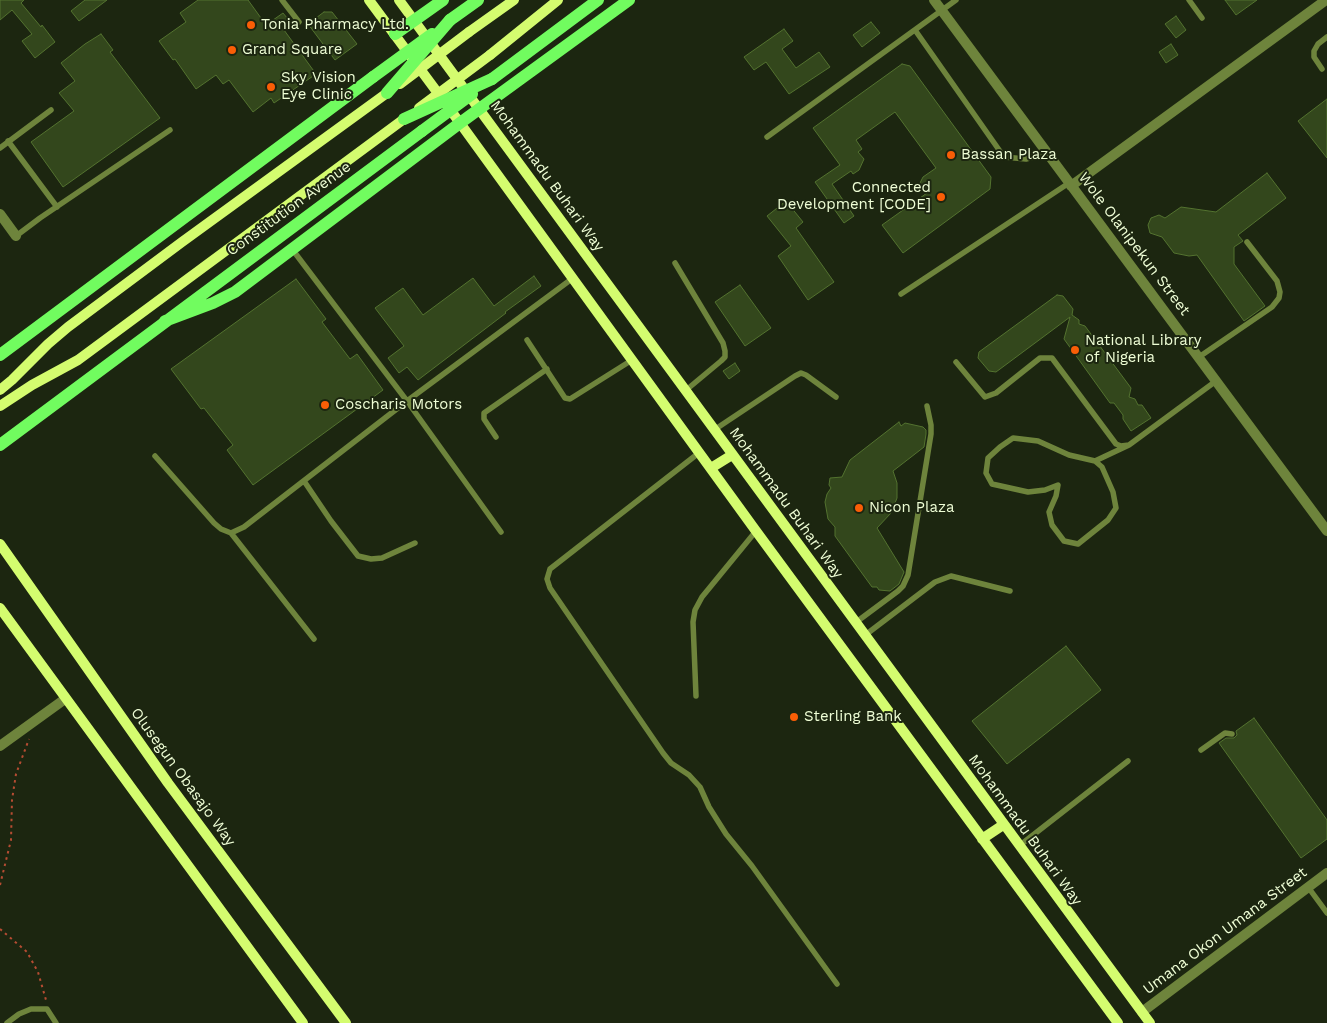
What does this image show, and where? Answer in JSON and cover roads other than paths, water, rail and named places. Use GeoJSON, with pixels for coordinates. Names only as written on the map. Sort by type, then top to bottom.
{"type":"FeatureCollection","features":[{"type":"Feature","properties":{"kind":"main road"},"geometry":{"type":"LineString","coordinates":[[369,0],[1118,1023]]}},
{"type":"Feature","properties":{"kind":"main road","name":"Mohammadu Buhari Way"},"geometry":{"type":"LineString","coordinates":[[399,0],[864,636],[1150,1023]]}},
{"type":"Feature","properties":{"kind":"main road"},"geometry":{"type":"LineString","coordinates":[[395,34],[443,0]]}},
{"type":"Feature","properties":{"kind":"main road"},"geometry":{"type":"LineString","coordinates":[[0,355],[478,0]]}},
{"type":"Feature","properties":{"kind":"main road"},"geometry":{"type":"LineString","coordinates":[[0,390],[68,327],[514,0]]}},
{"type":"Feature","properties":{"kind":"main road","name":"Constitution Avenue"},"geometry":{"type":"LineString","coordinates":[[0,406],[78,360],[490,55],[558,0]]}},
{"type":"Feature","properties":{"kind":"main road","name":"Constitution Avenue"},"geometry":{"type":"LineString","coordinates":[[0,445],[598,0]]}},
{"type":"Feature","properties":{"kind":"main road"},"geometry":{"type":"LineString","coordinates":[[165,321],[213,303],[235,292],[460,123],[629,0]]}},
{"type":"Feature","properties":{"kind":"main road"},"geometry":{"type":"LineString","coordinates":[[387,94],[450,20]]}},
{"type":"Feature","properties":{"kind":"main road"},"geometry":{"type":"LineString","coordinates":[[404,119],[492,79]]}},
{"type":"Feature","properties":{"kind":"main road"},"geometry":{"type":"LineString","coordinates":[[711,468],[732,454]]}},
{"type":"Feature","properties":{"kind":"main road","name":"Olusegun Obasajo Way"},"geometry":{"type":"LineString","coordinates":[[0,544],[168,783],[346,1023]]}},
{"type":"Feature","properties":{"kind":"main road"},"geometry":{"type":"LineString","coordinates":[[0,608],[303,1023]]}},
{"type":"Feature","properties":{"kind":"main road"},"geometry":{"type":"LineString","coordinates":[[982,839],[1003,825]]}},
{"type":"Feature","properties":{"kind":"street","name":"Wole Olanipekun Street"},"geometry":{"type":"LineString","coordinates":[[934,0],[1327,531]]}},
{"type":"Feature","properties":{"kind":"street"},"geometry":{"type":"LineString","coordinates":[[1070,185],[1326,0]]}},
{"type":"Feature","properties":{"kind":"street"},"geometry":{"type":"LineString","coordinates":[[0,214],[16,236]]}},
{"type":"Feature","properties":{"kind":"street"},"geometry":{"type":"LineString","coordinates":[[0,746],[65,699]]}},
{"type":"Feature","properties":{"kind":"street","name":"Umana Okon Umana Street"},"geometry":{"type":"LineString","coordinates":[[1142,1012],[1327,873]]}},
{"type":"Feature","properties":{"kind":"lane"},"geometry":{"type":"LineString","coordinates":[[282,0],[299,22]]}},
{"type":"Feature","properties":{"kind":"lane"},"geometry":{"type":"LineString","coordinates":[[767,137],[956,0]]}},
{"type":"Feature","properties":{"kind":"lane"},"geometry":{"type":"LineString","coordinates":[[1189,0],[1202,18]]}},
{"type":"Feature","properties":{"kind":"lane"},"geometry":{"type":"LineString","coordinates":[[915,30],[1004,157],[1026,159],[1047,153]]}},
{"type":"Feature","properties":{"kind":"lane"},"geometry":{"type":"LineString","coordinates":[[1322,68],[1314,58],[1314,51],[1318,44],[1327,37]]}},
{"type":"Feature","properties":{"kind":"lane"},"geometry":{"type":"LineString","coordinates":[[0,148],[51,110]]}},
{"type":"Feature","properties":{"kind":"lane"},"geometry":{"type":"LineString","coordinates":[[16,236],[170,130]]}},
{"type":"Feature","properties":{"kind":"lane"},"geometry":{"type":"LineString","coordinates":[[8,141],[57,207]]}},
{"type":"Feature","properties":{"kind":"lane"},"geometry":{"type":"LineString","coordinates":[[901,294],[1070,185]]}},
{"type":"Feature","properties":{"kind":"lane"},"geometry":{"type":"LineString","coordinates":[[1199,358],[1272,307],[1279,298],[1280,292],[1277,281],[1247,242]]}},
{"type":"Feature","properties":{"kind":"lane"},"geometry":{"type":"LineString","coordinates":[[292,249],[408,401],[501,532]]}},
{"type":"Feature","properties":{"kind":"lane"},"geometry":{"type":"LineString","coordinates":[[675,263],[718,335],[725,351],[725,357],[721,361],[685,391]]}},
{"type":"Feature","properties":{"kind":"lane"},"geometry":{"type":"LineString","coordinates":[[232,533],[244,527],[573,278]]}},
{"type":"Feature","properties":{"kind":"lane"},"geometry":{"type":"LineString","coordinates":[[527,340],[565,398],[570,399],[632,360]]}},
{"type":"Feature","properties":{"kind":"lane"},"geometry":{"type":"LineString","coordinates":[[956,362],[985,397],[996,394],[1040,358],[1052,358],[1116,444],[1121,446],[1128,445]]}},
{"type":"Feature","properties":{"kind":"lane"},"geometry":{"type":"LineString","coordinates":[[496,438],[484,420],[484,413],[547,369]]}},
{"type":"Feature","properties":{"kind":"lane"},"geometry":{"type":"LineString","coordinates":[[714,430],[795,376],[801,374],[806,375],[836,398]]}},
{"type":"Feature","properties":{"kind":"lane"},"geometry":{"type":"LineString","coordinates":[[1095,461],[1102,467],[1113,492],[1116,508],[1108,520],[1078,544],[1064,541],[1052,525],[1049,512],[1056,496],[1058,485],[1045,490],[1028,492],[992,484],[986,473],[988,458],[1013,438],[1038,441],[1069,455],[1095,461],[1128,445],[1216,381]]}},
{"type":"Feature","properties":{"kind":"lane"},"geometry":{"type":"LineString","coordinates":[[855,623],[898,591],[903,586],[908,574],[931,434],[932,425],[927,406]]}},
{"type":"Feature","properties":{"kind":"lane"},"geometry":{"type":"LineString","coordinates":[[700,452],[550,569],[547,578],[550,588],[663,753],[671,763],[689,774],[700,786],[726,834],[752,866],[837,984]]}},
{"type":"Feature","properties":{"kind":"lane"},"geometry":{"type":"LineString","coordinates":[[155,456],[214,523],[221,529],[232,533],[314,639]]}},
{"type":"Feature","properties":{"kind":"lane"},"geometry":{"type":"LineString","coordinates":[[304,481],[358,556],[371,559],[382,558],[415,543]]}},
{"type":"Feature","properties":{"kind":"lane"},"geometry":{"type":"LineString","coordinates":[[696,696],[693,622],[695,610],[702,598],[756,531]]}},
{"type":"Feature","properties":{"kind":"lane"},"geometry":{"type":"LineString","coordinates":[[864,636],[936,582],[951,576],[1010,591]]}},
{"type":"Feature","properties":{"kind":"lane"},"geometry":{"type":"LineString","coordinates":[[1201,750],[1225,733],[1232,734]]}},
{"type":"Feature","properties":{"kind":"lane"},"geometry":{"type":"LineString","coordinates":[[1019,846],[1128,761]]}},
{"type":"Feature","properties":{"kind":"lane"},"geometry":{"type":"LineString","coordinates":[[1308,887],[1327,913]]}},
{"type":"Feature","properties":{"kind":"lane"},"geometry":{"type":"LineString","coordinates":[[7,1023],[19,1014],[31,1009],[47,1009],[56,1023]]}},
{"type":"Feature","properties":{"kind":"place","name":"Tonia Pharmacy Ltd."},"geometry":{"type":"Point","coordinates":[251,25]}},
{"type":"Feature","properties":{"kind":"place","name":"Grand Square"},"geometry":{"type":"Point","coordinates":[232,50]}},
{"type":"Feature","properties":{"kind":"place","name":"Sky Vision Eye Clinic"},"geometry":{"type":"Point","coordinates":[271,87]}},
{"type":"Feature","properties":{"kind":"place","name":"Bassan Plaza"},"geometry":{"type":"Point","coordinates":[951,155]}},
{"type":"Feature","properties":{"kind":"place","name":"Connected Development [CODE]"},"geometry":{"type":"Point","coordinates":[941,197]}},
{"type":"Feature","properties":{"kind":"place","name":"National Library of Nigeria"},"geometry":{"type":"Point","coordinates":[1075,350]}},
{"type":"Feature","properties":{"kind":"place","name":"Coscharis Motors"},"geometry":{"type":"Point","coordinates":[325,405]}},
{"type":"Feature","properties":{"kind":"place","name":"Nicon Plaza"},"geometry":{"type":"Point","coordinates":[859,508]}},
{"type":"Feature","properties":{"kind":"place","name":"Sterling Bank"},"geometry":{"type":"Point","coordinates":[794,717]}}]}
